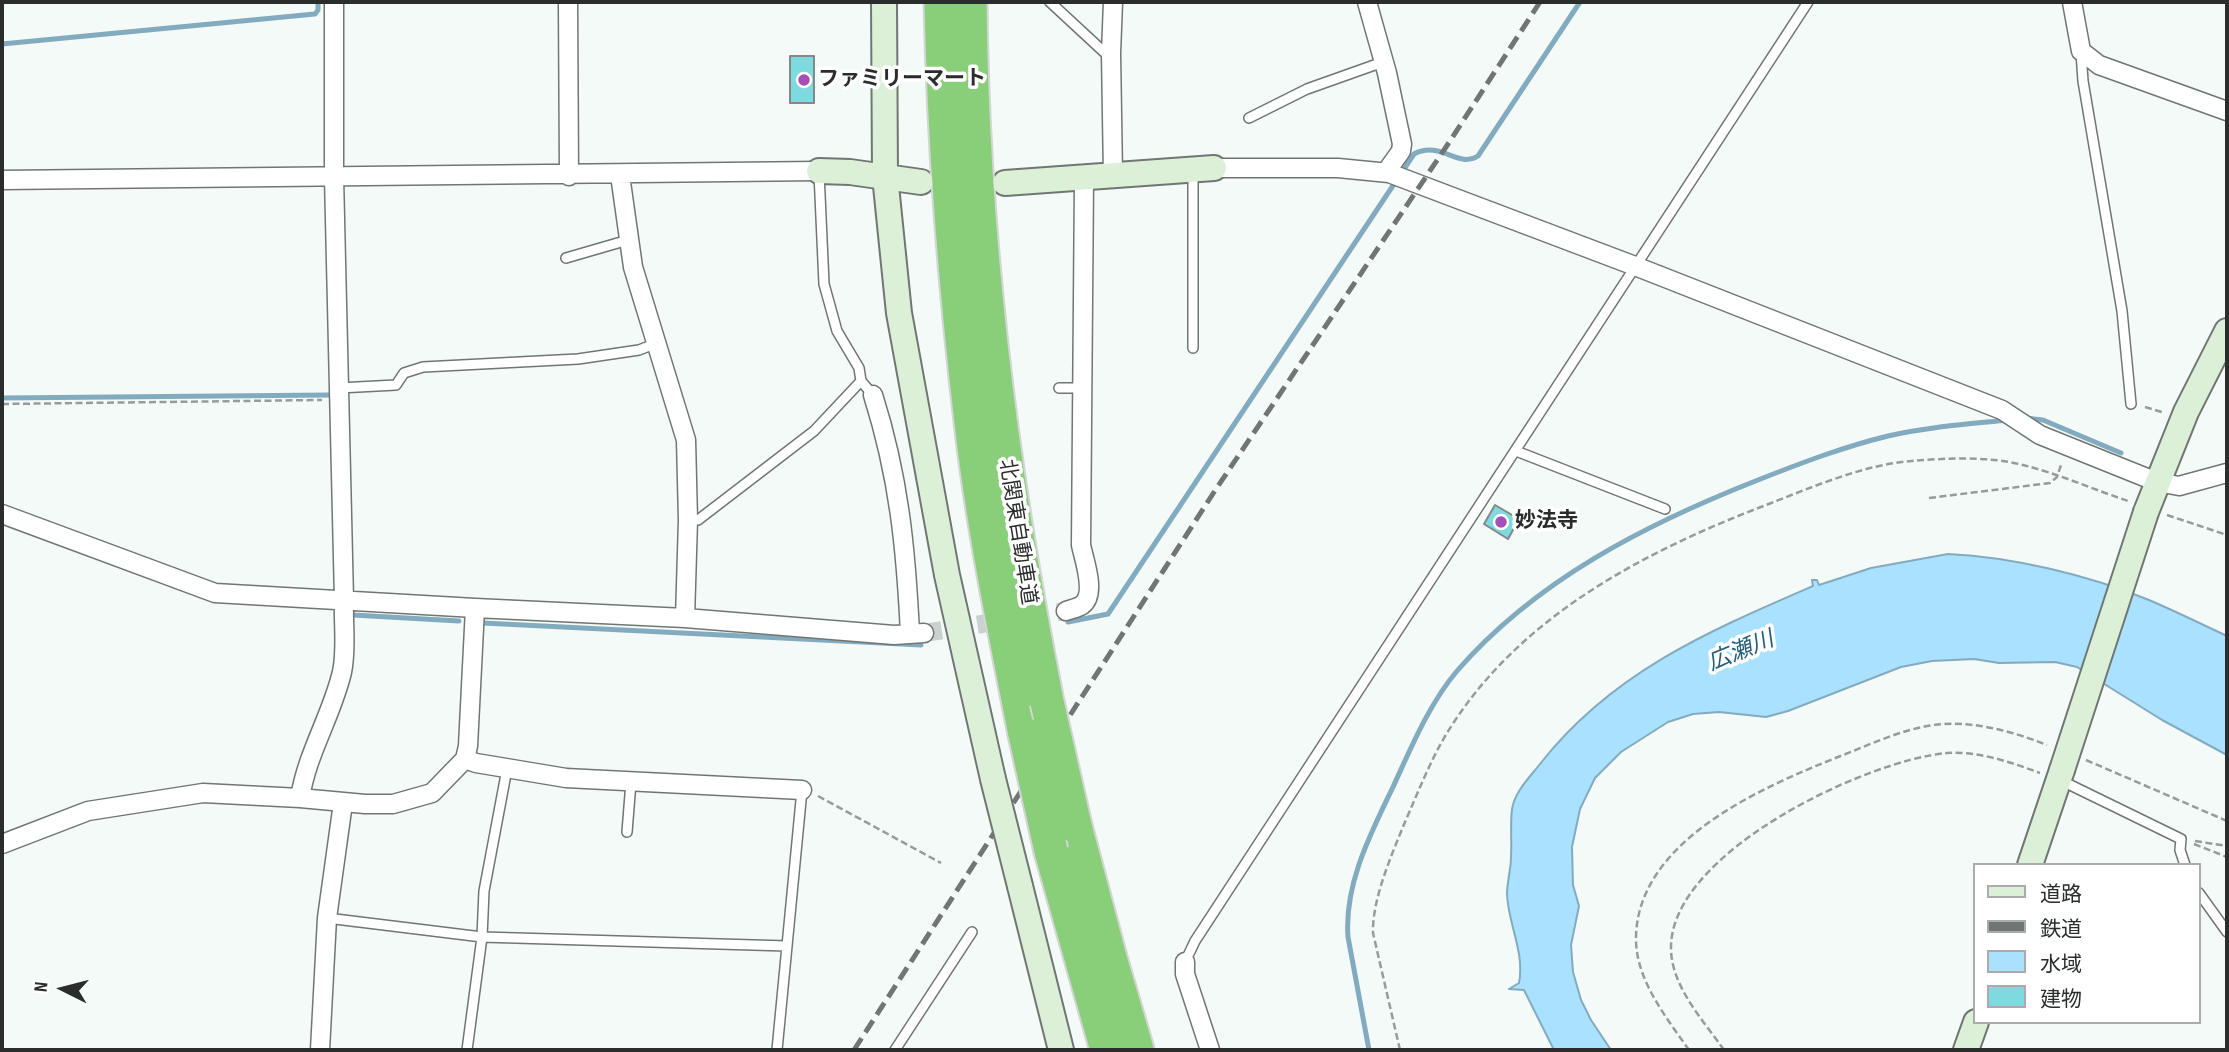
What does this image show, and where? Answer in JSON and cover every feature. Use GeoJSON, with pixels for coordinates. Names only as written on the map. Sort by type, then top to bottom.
{"type":"FeatureCollection","features":[{"type":"Feature","properties":{"kind":"highway","name":"北関東自動車道"},"geometry":{"type":"LineString","coordinates":[[941,2],[952,235],[972,432],[1004,631],[1025,734],[1051,851],[1107,1050]]}},
{"type":"Feature","properties":{"kind":"highway","name":"北関東自動車道"},"geometry":{"type":"LineString","coordinates":[[970,2],[976,157],[992,355],[1017,535],[1047,702],[1075,826],[1137,1050]]}},
{"type":"Feature","properties":{"kind":"street"},"geometry":{"type":"LineString","coordinates":[[300,798],[304,773],[342,672],[344,600],[334,177],[334,2]]}},
{"type":"Feature","properties":{"kind":"street"},"geometry":{"type":"LineString","coordinates":[[568,2],[569,176]]}},
{"type":"Feature","properties":{"kind":"street"},"geometry":{"type":"LineString","coordinates":[[884,2],[885,176],[899,313],[912,391],[947,575],[993,779],[1061,1050]]}},
{"type":"Feature","properties":{"kind":"street"},"geometry":{"type":"LineString","coordinates":[[1113,2],[1111,53],[1114,176]]}},
{"type":"Feature","properties":{"kind":"street"},"geometry":{"type":"LineString","coordinates":[[1367,2],[1402,144],[1401,152],[1386,172]]}},
{"type":"Feature","properties":{"kind":"street"},"geometry":{"type":"LineString","coordinates":[[2072,2],[2081,51],[2099,65],[2227,110]]}},
{"type":"Feature","properties":{"kind":"street"},"geometry":{"type":"LineString","coordinates":[[1005,183],[1203,168],[1386,172],[2002,410],[2040,435],[2157,482],[2179,486],[2227,473]]}},
{"type":"Feature","properties":{"kind":"street"},"geometry":{"type":"LineString","coordinates":[[2,180],[819,172],[885,176],[921,182]]}},
{"type":"Feature","properties":{"kind":"street"},"geometry":{"type":"LineString","coordinates":[[620,175],[628,240],[644,305],[686,440],[688,520],[685,618]]}},
{"type":"Feature","properties":{"kind":"street"},"geometry":{"type":"LineString","coordinates":[[1066,611],[1082,605],[1088,598],[1089,588],[1081,545],[1084,178]]}},
{"type":"Feature","properties":{"kind":"street"},"geometry":{"type":"LineString","coordinates":[[2031,863],[2059,765],[2147,509],[2186,412],[2225,337]]}},
{"type":"Feature","properties":{"kind":"street"},"geometry":{"type":"LineString","coordinates":[[2,514],[215,593],[685,618],[894,635],[917,634],[901,515],[867,388]]}},
{"type":"Feature","properties":{"kind":"street"},"geometry":{"type":"LineString","coordinates":[[2,844],[75,815],[202,793],[393,804],[432,793],[466,759],[471,726],[475,608]]}},
{"type":"Feature","properties":{"kind":"street"},"geometry":{"type":"LineString","coordinates":[[466,759],[507,769],[566,778],[802,790]]}},
{"type":"Feature","properties":{"kind":"street"},"geometry":{"type":"LineString","coordinates":[[320,1050],[327,918],[343,803]]}},
{"type":"Feature","properties":{"kind":"street"},"geometry":{"type":"LineString","coordinates":[[1185,962],[1185,974],[1210,1050]]}},
{"type":"Feature","properties":{"kind":"street"},"geometry":{"type":"LineString","coordinates":[[1966,1050],[1975,1024]]}},
{"type":"Feature","properties":{"kind":"lane"},"geometry":{"type":"LineString","coordinates":[[1050,2],[1104,52],[1111,53]]}},
{"type":"Feature","properties":{"kind":"lane"},"geometry":{"type":"LineString","coordinates":[[1185,962],[1203,930],[1808,2]]}},
{"type":"Feature","properties":{"kind":"lane"},"geometry":{"type":"LineString","coordinates":[[2081,51],[2083,81],[2122,311],[2131,404]]}},
{"type":"Feature","properties":{"kind":"lane"},"geometry":{"type":"LineString","coordinates":[[1250,118],[1307,89],[1383,62]]}},
{"type":"Feature","properties":{"kind":"lane"},"geometry":{"type":"LineString","coordinates":[[1193,348],[1203,168]]}},
{"type":"Feature","properties":{"kind":"lane"},"geometry":{"type":"LineString","coordinates":[[688,520],[698,520],[867,388],[859,368],[837,331],[824,284],[819,172]]}},
{"type":"Feature","properties":{"kind":"lane"},"geometry":{"type":"LineString","coordinates":[[566,258],[628,240]]}},
{"type":"Feature","properties":{"kind":"lane"},"geometry":{"type":"LineString","coordinates":[[339,394],[396,385],[404,373],[423,367],[578,359],[639,350],[657,344]]}},
{"type":"Feature","properties":{"kind":"lane"},"geometry":{"type":"LineString","coordinates":[[1059,388],[1081,388]]}},
{"type":"Feature","properties":{"kind":"lane"},"geometry":{"type":"LineString","coordinates":[[1516,452],[1665,509]]}},
{"type":"Feature","properties":{"kind":"lane"},"geometry":{"type":"LineString","coordinates":[[2059,765],[2181,839],[2180,850],[2184,863]]}},
{"type":"Feature","properties":{"kind":"lane"},"geometry":{"type":"LineString","coordinates":[[467,1050],[482,937],[484,891],[507,769]]}},
{"type":"Feature","properties":{"kind":"lane"},"geometry":{"type":"LineString","coordinates":[[627,832],[631,782]]}},
{"type":"Feature","properties":{"kind":"lane"},"geometry":{"type":"LineString","coordinates":[[777,1050],[802,790]]}},
{"type":"Feature","properties":{"kind":"lane"},"geometry":{"type":"LineString","coordinates":[[2201,896],[2227,932]]}},
{"type":"Feature","properties":{"kind":"lane"},"geometry":{"type":"LineString","coordinates":[[327,918],[482,937],[787,946]]}},
{"type":"Feature","properties":{"kind":"lane"},"geometry":{"type":"LineString","coordinates":[[895,1050],[972,932]]}},
{"type":"Feature","properties":{"kind":"path"},"geometry":{"type":"LineString","coordinates":[[2,404],[339,394]]}},
{"type":"Feature","properties":{"kind":"path"},"geometry":{"type":"LineString","coordinates":[[2131,404],[2168,414]]}},
{"type":"Feature","properties":{"kind":"path"},"geometry":{"type":"LineString","coordinates":[[1929,498],[2050,483],[2057,477],[2068,446]]}},
{"type":"Feature","properties":{"kind":"path"},"geometry":{"type":"LineString","coordinates":[[1400,1050],[1373,933],[1374,915],[1388,867],[1430,766],[1452,724],[1489,676],[1538,629],[1618,575],[1680,541],[1773,502],[1881,466],[1909,461],[1973,459],[2022,464],[2227,535]]}},
{"type":"Feature","properties":{"kind":"path"},"geometry":{"type":"LineString","coordinates":[[1689,1050],[1648,985],[1637,953],[1636,936],[1643,898],[1653,879],[1690,837],[1723,813],[1764,790],[1815,766],[1908,730],[1963,724],[1994,729],[2030,738],[2059,765]]}},
{"type":"Feature","properties":{"kind":"path"},"geometry":{"type":"LineString","coordinates":[[1724,1050],[1676,976],[1671,951],[1672,931],[1681,907],[1692,889],[1719,860],[1753,834],[1804,804],[1864,776],[1917,758],[1965,753],[2059,765],[2227,821]]}},
{"type":"Feature","properties":{"kind":"path"},"geometry":{"type":"LineString","coordinates":[[802,790],[941,863]]}},
{"type":"Feature","properties":{"kind":"path"},"geometry":{"type":"LineString","coordinates":[[2181,839],[2227,846]]}},
{"type":"Feature","properties":{"kind":"path"},"geometry":{"type":"LineString","coordinates":[[2181,839],[2227,857]]}},
{"type":"Feature","properties":{"kind":"water","name":"広瀬川"},"geometry":{"type":"Polygon","coordinates":[[[1948,554],[2024,563],[2076,575],[2149,600],[2227,636],[2227,755],[2162,720],[2077,667],[2055,662],[1999,663],[1974,659],[1932,661],[1901,667],[1766,717],[1719,712],[1693,714],[1668,722],[1621,752],[1595,778],[1580,809],[1572,847],[1573,885],[1579,906],[1571,945],[1573,972],[1581,1000],[1611,1050],[1554,1050],[1524,990],[1509,989],[1519,983],[1520,972],[1507,894],[1511,862],[1511,815],[1516,796],[1528,779],[1568,732],[1598,704],[1664,657],[1813,586],[1812,580],[1817,580],[1819,585],[1871,568],[1948,554]]]}},
{"type":"Feature","properties":{"kind":"building"},"geometry":{"type":"Polygon","coordinates":[[[790,56],[814,56],[814,103],[790,103],[790,56]]]}},
{"type":"Feature","properties":{"kind":"building","name":"妙法寺"},"geometry":{"type":"Polygon","coordinates":[[[1495,505],[1519,519],[1508,539],[1484,524],[1495,505]]]}},
{"type":"Feature","properties":{"kind":"waterway"},"geometry":{"type":"LineString","coordinates":[[2,44],[315,14],[318,2]]}},
{"type":"Feature","properties":{"kind":"waterway"},"geometry":{"type":"LineString","coordinates":[[1068,622],[1108,614],[1414,154],[1433,150],[1463,159],[1478,156],[1580,2]]}},
{"type":"Feature","properties":{"kind":"waterway"},"geometry":{"type":"LineString","coordinates":[[2,398],[329,395]]}},
{"type":"Feature","properties":{"kind":"waterway"},"geometry":{"type":"LineString","coordinates":[[2025,418],[2043,420],[2121,453]]}},
{"type":"Feature","properties":{"kind":"waterway"},"geometry":{"type":"LineString","coordinates":[[1369,1050],[1348,937],[1350,898],[1355,878],[1376,822],[1429,712],[1457,671],[1488,638],[1557,582],[1595,558],[1716,497],[1871,440],[1917,430],[2008,420]]}},
{"type":"Feature","properties":{"kind":"waterway"},"geometry":{"type":"LineString","coordinates":[[353,615],[459,621]]}},
{"type":"Feature","properties":{"kind":"waterway"},"geometry":{"type":"LineString","coordinates":[[483,623],[921,645]]}},
{"type":"Feature","properties":{"kind":"tunnel"},"geometry":{"type":"LineString","coordinates":[[924,633],[1066,611]]}},
{"type":"Feature","properties":{"kind":"railway"},"geometry":{"type":"LineString","coordinates":[[854,1050],[1216,489],[1540,2]]}},
{"type":"Feature","properties":{"kind":"place","name":"ファミリーマート"},"geometry":{"type":"Point","coordinates":[804,80]}},
{"type":"Feature","properties":{"kind":"place","name":"妙法寺"},"geometry":{"type":"Point","coordinates":[1501,522]}}]}
